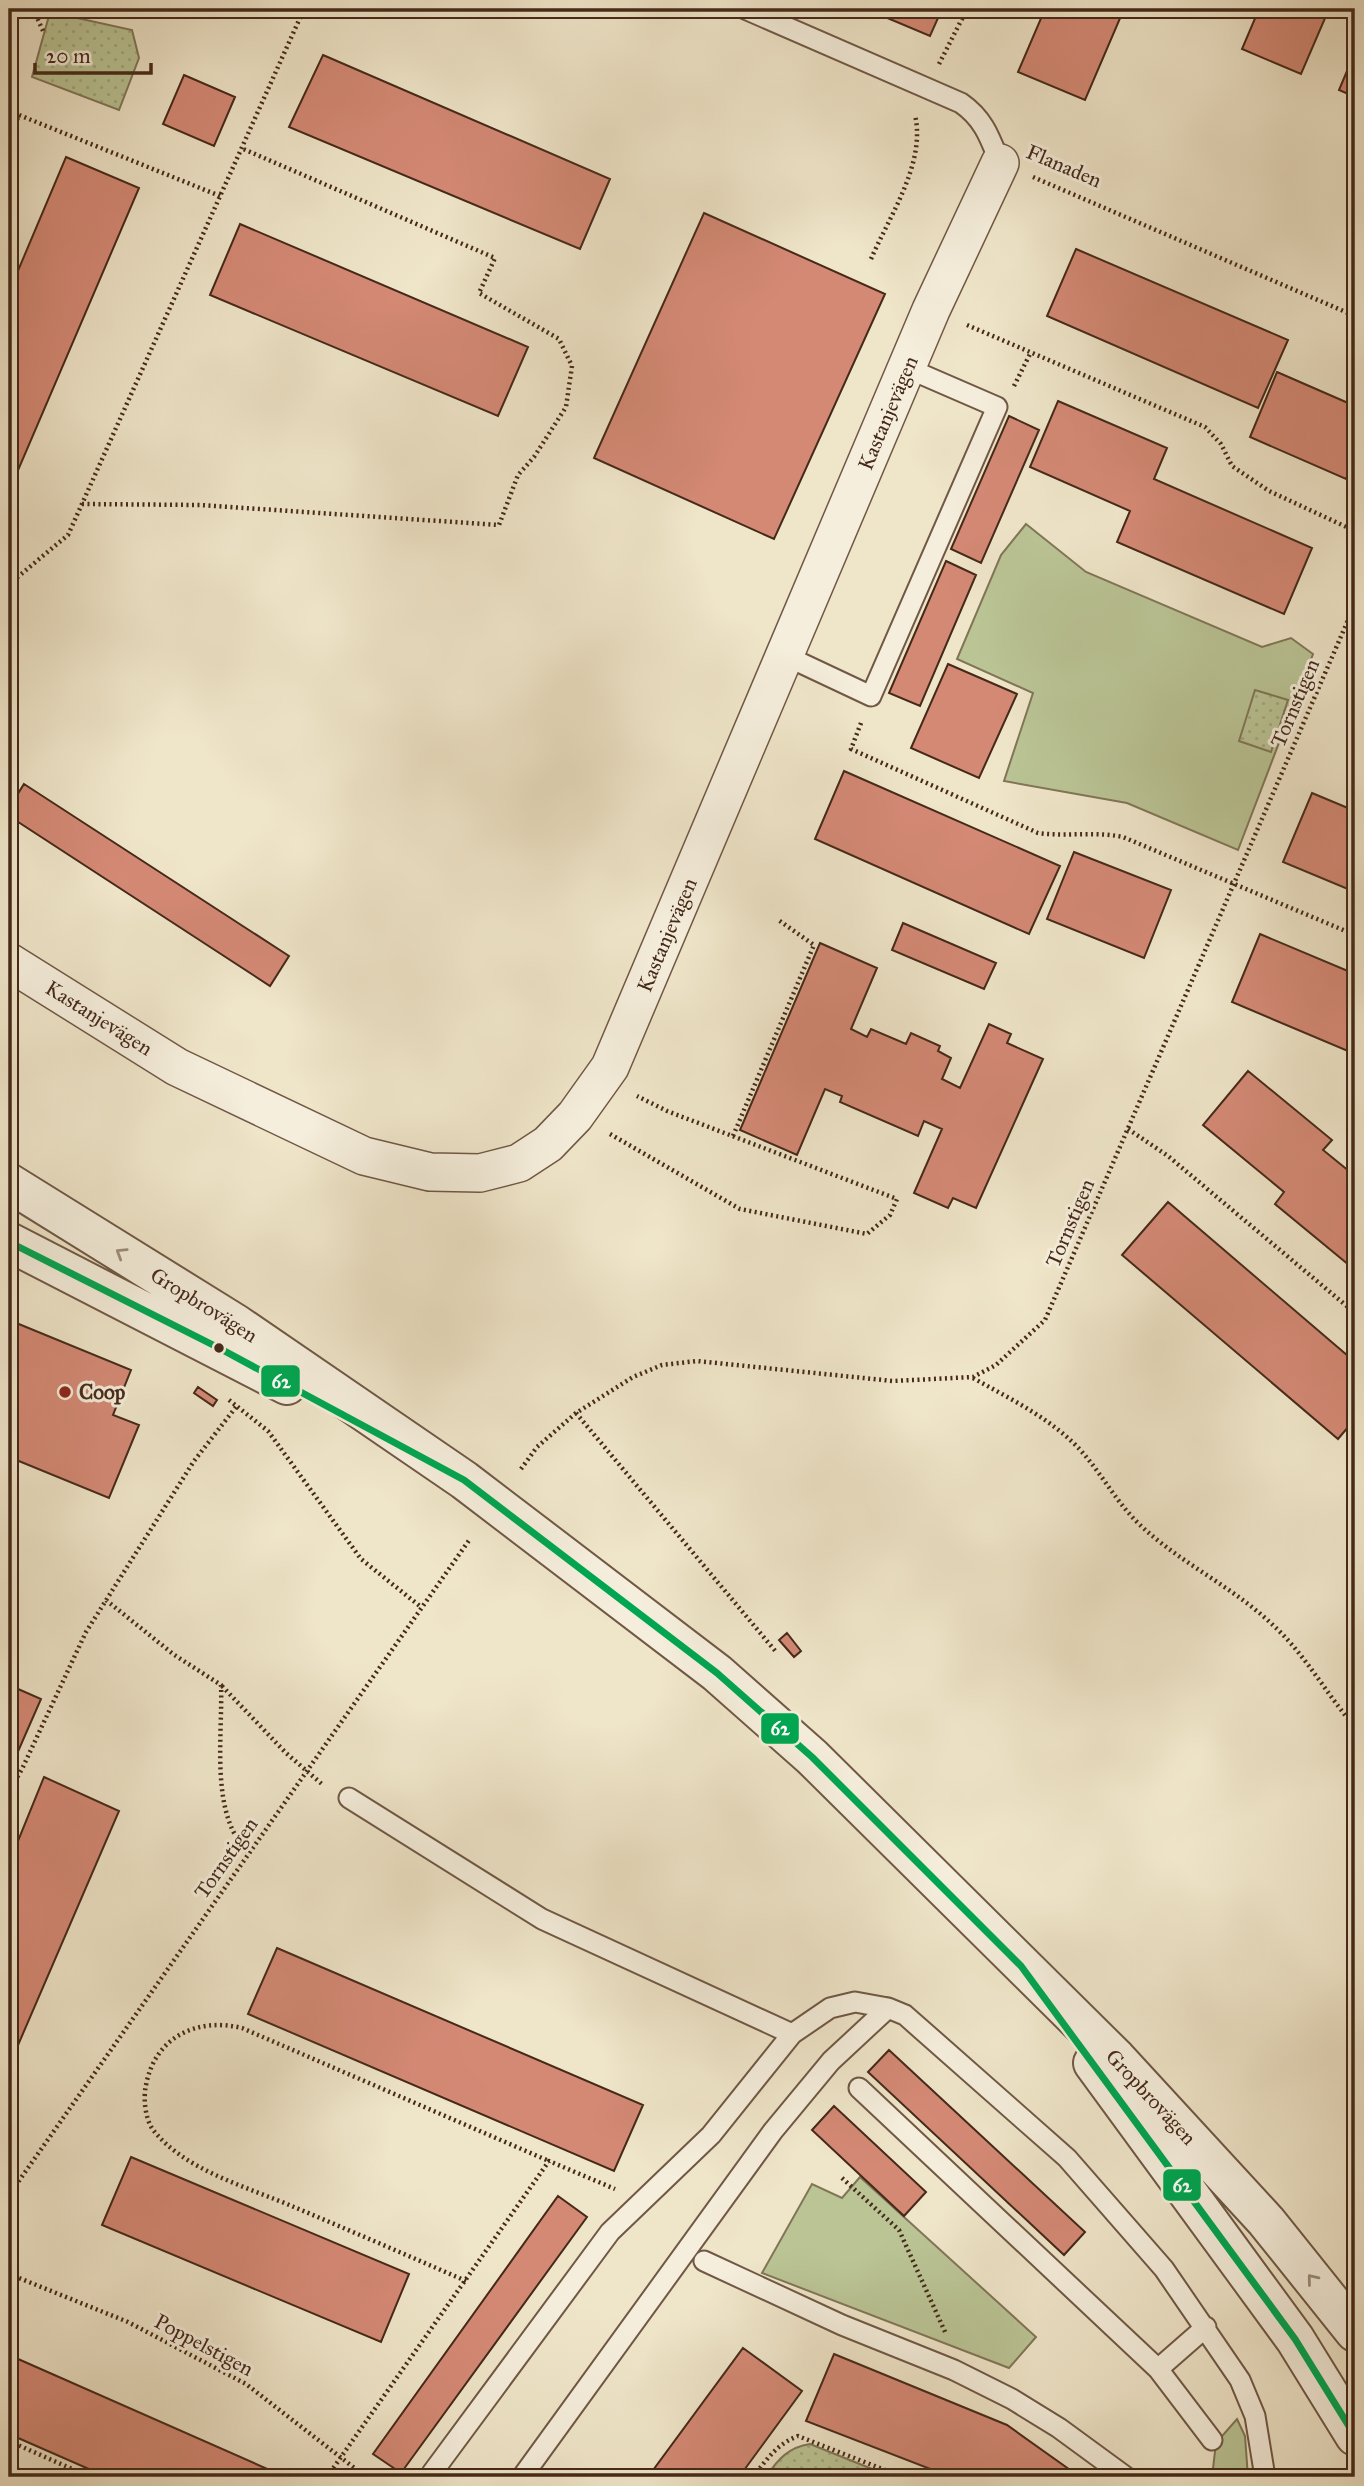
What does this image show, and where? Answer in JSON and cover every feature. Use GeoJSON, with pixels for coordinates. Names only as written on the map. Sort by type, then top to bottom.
{"type":"FeatureCollection","features":[{"type":"Feature","properties":{"kind":"street","name":"Kastanjevägen"},"geometry":{"type":"LineString","coordinates":[[9,962],[177,1067],[364,1156],[430,1172],[480,1173],[519,1163],[548,1144],[575,1116],[616,1054],[931,310],[1000,163]]}},
{"type":"Feature","properties":{"kind":"street","name":"Gropbrovägen"},"geometry":{"type":"LineString","coordinates":[[9,1183],[236,1324],[464,1480],[717,1673],[812,1757],[1116,2058],[1266,2221],[1355,2332]]}},
{"type":"Feature","properties":{"kind":"street","name":"Gropbrovägen"},"geometry":{"type":"LineString","coordinates":[[9,1242],[219,1348],[464,1480]]}},
{"type":"Feature","properties":{"kind":"street","name":"Gropbrovägen"},"geometry":{"type":"LineString","coordinates":[[1021,1966],[1295,2339],[1355,2436]]}},
{"type":"Feature","properties":{"kind":"lane","name":"Flanaden"},"geometry":{"type":"LineString","coordinates":[[745,9],[928,87],[976,114],[987,130],[1000,163]]}},
{"type":"Feature","properties":{"kind":"lane"},"geometry":{"type":"LineString","coordinates":[[786,656],[872,696],[997,407],[907,368]]}},
{"type":"Feature","properties":{"kind":"lane"},"geometry":{"type":"LineString","coordinates":[[349,1798],[542,1919],[792,2034]]}},
{"type":"Feature","properties":{"kind":"lane"},"geometry":{"type":"LineString","coordinates":[[432,2473],[610,2232],[711,2135],[792,2034],[830,2008],[855,2002],[888,2008],[905,2015],[1067,2158],[1164,2269],[1240,2380],[1255,2416],[1265,2477]]}},
{"type":"Feature","properties":{"kind":"lane"},"geometry":{"type":"LineString","coordinates":[[523,2477],[781,2120],[831,2061],[888,2008]]}},
{"type":"Feature","properties":{"kind":"lane"},"geometry":{"type":"LineString","coordinates":[[859,2088],[1158,2369],[1212,2440]]}},
{"type":"Feature","properties":{"kind":"lane"},"geometry":{"type":"LineString","coordinates":[[704,2261],[842,2325],[954,2370],[1012,2399],[1059,2428],[1126,2477]]}},
{"type":"Feature","properties":{"kind":"lane"},"geometry":{"type":"LineString","coordinates":[[1158,2369],[1206,2327]]}},
{"type":"Feature","properties":{"kind":"path"},"geometry":{"type":"LineString","coordinates":[[33,9],[44,33]]}},
{"type":"Feature","properties":{"kind":"path"},"geometry":{"type":"LineString","coordinates":[[9,575],[14,580],[68,535],[304,9]]}},
{"type":"Feature","properties":{"kind":"path"},"geometry":{"type":"LineString","coordinates":[[928,87],[967,9]]}},
{"type":"Feature","properties":{"kind":"path"},"geometry":{"type":"LineString","coordinates":[[871,259],[915,159],[918,127],[912,100],[891,72]]}},
{"type":"Feature","properties":{"kind":"path"},"geometry":{"type":"LineString","coordinates":[[9,111],[220,196]]}},
{"type":"Feature","properties":{"kind":"path"},"geometry":{"type":"LineString","coordinates":[[9,140],[19,115]]}},
{"type":"Feature","properties":{"kind":"path"},"geometry":{"type":"LineString","coordinates":[[82,504],[200,505],[499,525],[518,475],[534,457],[566,407],[572,366],[559,339],[479,293],[495,258],[242,148]]}},
{"type":"Feature","properties":{"kind":"path","name":"Flanaden"},"geometry":{"type":"LineString","coordinates":[[1000,163],[1355,316]]}},
{"type":"Feature","properties":{"kind":"path"},"geometry":{"type":"LineString","coordinates":[[931,310],[1205,426],[1221,444],[1232,466],[1269,491],[1355,531]]}},
{"type":"Feature","properties":{"kind":"path","name":"Tornstigen"},"geometry":{"type":"LineString","coordinates":[[521,1469],[537,1447],[576,1413],[633,1377],[662,1365],[697,1361],[894,1381],[973,1377],[996,1365],[1045,1320],[1355,604]]}},
{"type":"Feature","properties":{"kind":"path"},"geometry":{"type":"LineString","coordinates":[[872,696],[851,749],[1038,833],[1060,836],[1099,832],[1123,836],[1355,935]]}},
{"type":"Feature","properties":{"kind":"path"},"geometry":{"type":"LineString","coordinates":[[733,1136],[814,945],[777,919]]}},
{"type":"Feature","properties":{"kind":"path"},"geometry":{"type":"LineString","coordinates":[[575,1116],[643,1151],[740,1209],[867,1234],[890,1215],[897,1199],[667,1111],[610,1081],[601,1080]]}},
{"type":"Feature","properties":{"kind":"path"},"geometry":{"type":"LineString","coordinates":[[1128,1129],[1168,1156],[1355,1313]]}},
{"type":"Feature","properties":{"kind":"path"},"geometry":{"type":"LineString","coordinates":[[973,1377],[1045,1420],[1069,1438],[1147,1531],[1275,1627],[1301,1654],[1355,1727]]}},
{"type":"Feature","properties":{"kind":"path"},"geometry":{"type":"LineString","coordinates":[[232,1397],[228,1402],[268,1431],[361,1559],[421,1607]]}},
{"type":"Feature","properties":{"kind":"path"},"geometry":{"type":"LineString","coordinates":[[9,1791],[22,1769],[86,1632],[194,1461],[236,1407]]}},
{"type":"Feature","properties":{"kind":"path"},"geometry":{"type":"LineString","coordinates":[[576,1413],[777,1653]]}},
{"type":"Feature","properties":{"kind":"path","name":"Tornstigen"},"geometry":{"type":"LineString","coordinates":[[9,2196],[470,1539]]}},
{"type":"Feature","properties":{"kind":"path"},"geometry":{"type":"LineString","coordinates":[[106,1600],[173,1654],[221,1685],[306,1771],[328,1789],[349,1798]]}},
{"type":"Feature","properties":{"kind":"path"},"geometry":{"type":"LineString","coordinates":[[221,1685],[225,1813],[235,1840],[248,1853]]}},
{"type":"Feature","properties":{"kind":"path"},"geometry":{"type":"LineString","coordinates":[[466,2281],[215,2173],[175,2151],[152,2129],[144,2098],[149,2071],[158,2053],[175,2036],[196,2026],[220,2023],[242,2028],[642,2200]]}},
{"type":"Feature","properties":{"kind":"path"},"geometry":{"type":"LineString","coordinates":[[327,2477],[549,2161]]}},
{"type":"Feature","properties":{"kind":"path"},"geometry":{"type":"LineString","coordinates":[[842,2178],[899,2230],[941,2320],[954,2370]]}},
{"type":"Feature","properties":{"kind":"path","name":"Poppelstigen"},"geometry":{"type":"LineString","coordinates":[[9,2274],[128,2322],[246,2384],[366,2477]]}},
{"type":"Feature","properties":{"kind":"path"},"geometry":{"type":"LineString","coordinates":[[754,2477],[771,2453],[784,2442],[798,2436],[903,2477]]}},
{"type":"Feature","properties":{"kind":"path"},"geometry":{"type":"LineString","coordinates":[[9,2441],[90,2477]]}},
{"type":"Feature","properties":{"kind":"green space"},"geometry":{"type":"Polygon","coordinates":[[[50,12],[132,30],[139,58],[119,110],[32,77],[50,12]]]}},
{"type":"Feature","properties":{"kind":"green space"},"geometry":{"type":"Polygon","coordinates":[[[1026,524],[1086,572],[1262,647],[1291,638],[1313,654],[1238,850],[1127,803],[1004,781],[1033,693],[957,659],[1001,555],[1026,524]]]}},
{"type":"Feature","properties":{"kind":"green space"},"geometry":{"type":"Polygon","coordinates":[[[1255,690],[1288,700],[1271,752],[1239,741],[1255,690]]]}},
{"type":"Feature","properties":{"kind":"green space"},"geometry":{"type":"Polygon","coordinates":[[[860,2177],[1036,2337],[1009,2368],[762,2273],[812,2184],[842,2198],[860,2177]]]}},
{"type":"Feature","properties":{"kind":"green space"},"geometry":{"type":"Polygon","coordinates":[[[1237,2419],[1245,2436],[1248,2477],[1212,2477],[1216,2443],[1237,2419]]]}},
{"type":"Feature","properties":{"kind":"green space"},"geometry":{"type":"Polygon","coordinates":[[[810,2444],[892,2477],[766,2477],[785,2455],[810,2444]]]}},
{"type":"Feature","properties":{"kind":"green space"},"geometry":{"type":"Polygon","coordinates":[[[9,2465],[42,2477],[9,2477],[9,2465]]]}},
{"type":"Feature","properties":{"kind":"building"},"geometry":{"type":"Polygon","coordinates":[[[866,9],[942,9],[930,36],[866,9]]]}},
{"type":"Feature","properties":{"kind":"building"},"geometry":{"type":"Polygon","coordinates":[[[1045,9],[1124,9],[1085,100],[1018,72],[1045,9]]]}},
{"type":"Feature","properties":{"kind":"building"},"geometry":{"type":"Polygon","coordinates":[[[1259,9],[1329,9],[1301,74],[1242,49],[1259,9]]]}},
{"type":"Feature","properties":{"kind":"building"},"geometry":{"type":"Polygon","coordinates":[[[1355,52],[1355,97],[1339,90],[1355,52]]]}},
{"type":"Feature","properties":{"kind":"building"},"geometry":{"type":"Polygon","coordinates":[[[323,55],[610,179],[580,249],[289,127],[323,55]]]}},
{"type":"Feature","properties":{"kind":"building"},"geometry":{"type":"Polygon","coordinates":[[[184,75],[235,97],[214,146],[163,124],[184,75]]]}},
{"type":"Feature","properties":{"kind":"building"},"geometry":{"type":"Polygon","coordinates":[[[66,157],[139,188],[16,475],[9,472],[9,292],[66,157]]]}},
{"type":"Feature","properties":{"kind":"building"},"geometry":{"type":"Polygon","coordinates":[[[704,213],[885,294],[774,539],[594,458],[704,213]]]}},
{"type":"Feature","properties":{"kind":"building"},"geometry":{"type":"Polygon","coordinates":[[[240,224],[528,347],[498,416],[210,295],[240,224]]]}},
{"type":"Feature","properties":{"kind":"building"},"geometry":{"type":"Polygon","coordinates":[[[1076,249],[1288,340],[1258,408],[1047,316],[1076,249]]]}},
{"type":"Feature","properties":{"kind":"building"},"geometry":{"type":"Polygon","coordinates":[[[1277,372],[1355,406],[1355,456],[1346,479],[1250,437],[1277,372]]]}},
{"type":"Feature","properties":{"kind":"building"},"geometry":{"type":"Polygon","coordinates":[[[1058,401],[1167,448],[1154,479],[1312,548],[1284,614],[1117,542],[1130,511],[1030,467],[1058,401]]]}},
{"type":"Feature","properties":{"kind":"building"},"geometry":{"type":"Polygon","coordinates":[[[1009,416],[1039,430],[981,563],[951,549],[1009,416]]]}},
{"type":"Feature","properties":{"kind":"building"},"geometry":{"type":"Polygon","coordinates":[[[946,561],[976,575],[920,706],[889,693],[946,561]]]}},
{"type":"Feature","properties":{"kind":"building"},"geometry":{"type":"Polygon","coordinates":[[[948,664],[1017,694],[979,778],[911,748],[948,664]]]}},
{"type":"Feature","properties":{"kind":"building"},"geometry":{"type":"Polygon","coordinates":[[[844,771],[1060,866],[1029,934],[815,839],[844,771]]]}},
{"type":"Feature","properties":{"kind":"building"},"geometry":{"type":"Polygon","coordinates":[[[24,784],[289,956],[270,986],[9,816],[9,808],[24,784]]]}},
{"type":"Feature","properties":{"kind":"building"},"geometry":{"type":"Polygon","coordinates":[[[1312,793],[1355,811],[1355,892],[1283,862],[1312,793]]]}},
{"type":"Feature","properties":{"kind":"building"},"geometry":{"type":"Polygon","coordinates":[[[1074,852],[1171,890],[1144,958],[1047,919],[1074,852]]]}},
{"type":"Feature","properties":{"kind":"building"},"geometry":{"type":"Polygon","coordinates":[[[903,923],[996,963],[984,989],[892,950],[903,923]]]}},
{"type":"Feature","properties":{"kind":"building"},"geometry":{"type":"Polygon","coordinates":[[[1260,934],[1355,974],[1355,1054],[1232,1002],[1260,934]]]}},
{"type":"Feature","properties":{"kind":"building"},"geometry":{"type":"Polygon","coordinates":[[[820,943],[877,968],[851,1029],[867,1037],[871,1029],[906,1044],[911,1033],[940,1046],[938,1051],[951,1058],[942,1079],[960,1088],[989,1024],[1011,1034],[1007,1043],[1043,1059],[976,1208],[953,1198],[948,1208],[914,1193],[942,1129],[924,1121],[918,1136],[840,1102],[842,1096],[825,1089],[797,1155],[740,1130],[820,943]]]}},
{"type":"Feature","properties":{"kind":"building"},"geometry":{"type":"Polygon","coordinates":[[[1248,1071],[1332,1140],[1323,1150],[1355,1176],[1355,1270],[1275,1204],[1284,1192],[1203,1125],[1248,1071]]]}},
{"type":"Feature","properties":{"kind":"building"},"geometry":{"type":"Polygon","coordinates":[[[1168,1202],[1355,1362],[1355,1419],[1338,1439],[1122,1255],[1168,1202]]]}},
{"type":"Feature","properties":{"kind":"building","name":"Coop"},"geometry":{"type":"Polygon","coordinates":[[[9,1320],[131,1370],[113,1415],[139,1425],[109,1498],[9,1457],[9,1320]]]}},
{"type":"Feature","properties":{"kind":"building"},"geometry":{"type":"Polygon","coordinates":[[[198,1387],[217,1400],[213,1406],[194,1393],[198,1387]]]}},
{"type":"Feature","properties":{"kind":"building"},"geometry":{"type":"Polygon","coordinates":[[[787,1633],[801,1651],[794,1657],[779,1640],[787,1633]]]}},
{"type":"Feature","properties":{"kind":"building"},"geometry":{"type":"Polygon","coordinates":[[[9,1685],[41,1699],[9,1772],[9,1685]]]}},
{"type":"Feature","properties":{"kind":"building"},"geometry":{"type":"Polygon","coordinates":[[[44,1777],[119,1811],[9,2066],[9,1863],[44,1777]]]}},
{"type":"Feature","properties":{"kind":"building"},"geometry":{"type":"Polygon","coordinates":[[[277,1948],[643,2105],[614,2171],[248,2014],[277,1948]]]}},
{"type":"Feature","properties":{"kind":"building"},"geometry":{"type":"Polygon","coordinates":[[[889,2050],[1085,2232],[1064,2255],[868,2072],[889,2050]]]}},
{"type":"Feature","properties":{"kind":"building"},"geometry":{"type":"Polygon","coordinates":[[[834,2106],[926,2192],[904,2216],[812,2130],[834,2106]]]}},
{"type":"Feature","properties":{"kind":"building"},"geometry":{"type":"Polygon","coordinates":[[[131,2157],[409,2274],[381,2342],[102,2225],[131,2157]]]}},
{"type":"Feature","properties":{"kind":"building"},"geometry":{"type":"Polygon","coordinates":[[[558,2196],[587,2217],[401,2473],[373,2454],[558,2196]]]}},
{"type":"Feature","properties":{"kind":"building"},"geometry":{"type":"Polygon","coordinates":[[[743,2348],[802,2391],[739,2477],[648,2477],[743,2348]]]}},
{"type":"Feature","properties":{"kind":"building"},"geometry":{"type":"Polygon","coordinates":[[[834,2354],[1007,2425],[1080,2477],[951,2477],[806,2421],[834,2354]]]}},
{"type":"Feature","properties":{"kind":"building"},"geometry":{"type":"Polygon","coordinates":[[[9,2355],[272,2471],[270,2477],[107,2477],[9,2434],[9,2355]]]}},
{"type":"Feature","properties":{"kind":"transit line","name":"62"},"geometry":{"type":"LineString","coordinates":[[9,1242],[219,1348],[464,1480],[717,1673],[812,1757],[1021,1966],[1295,2339],[1355,2436]]}},
{"type":"Feature","properties":{"kind":"place","name":"Coop"},"geometry":{"type":"Point","coordinates":[65,1392]}}]}
